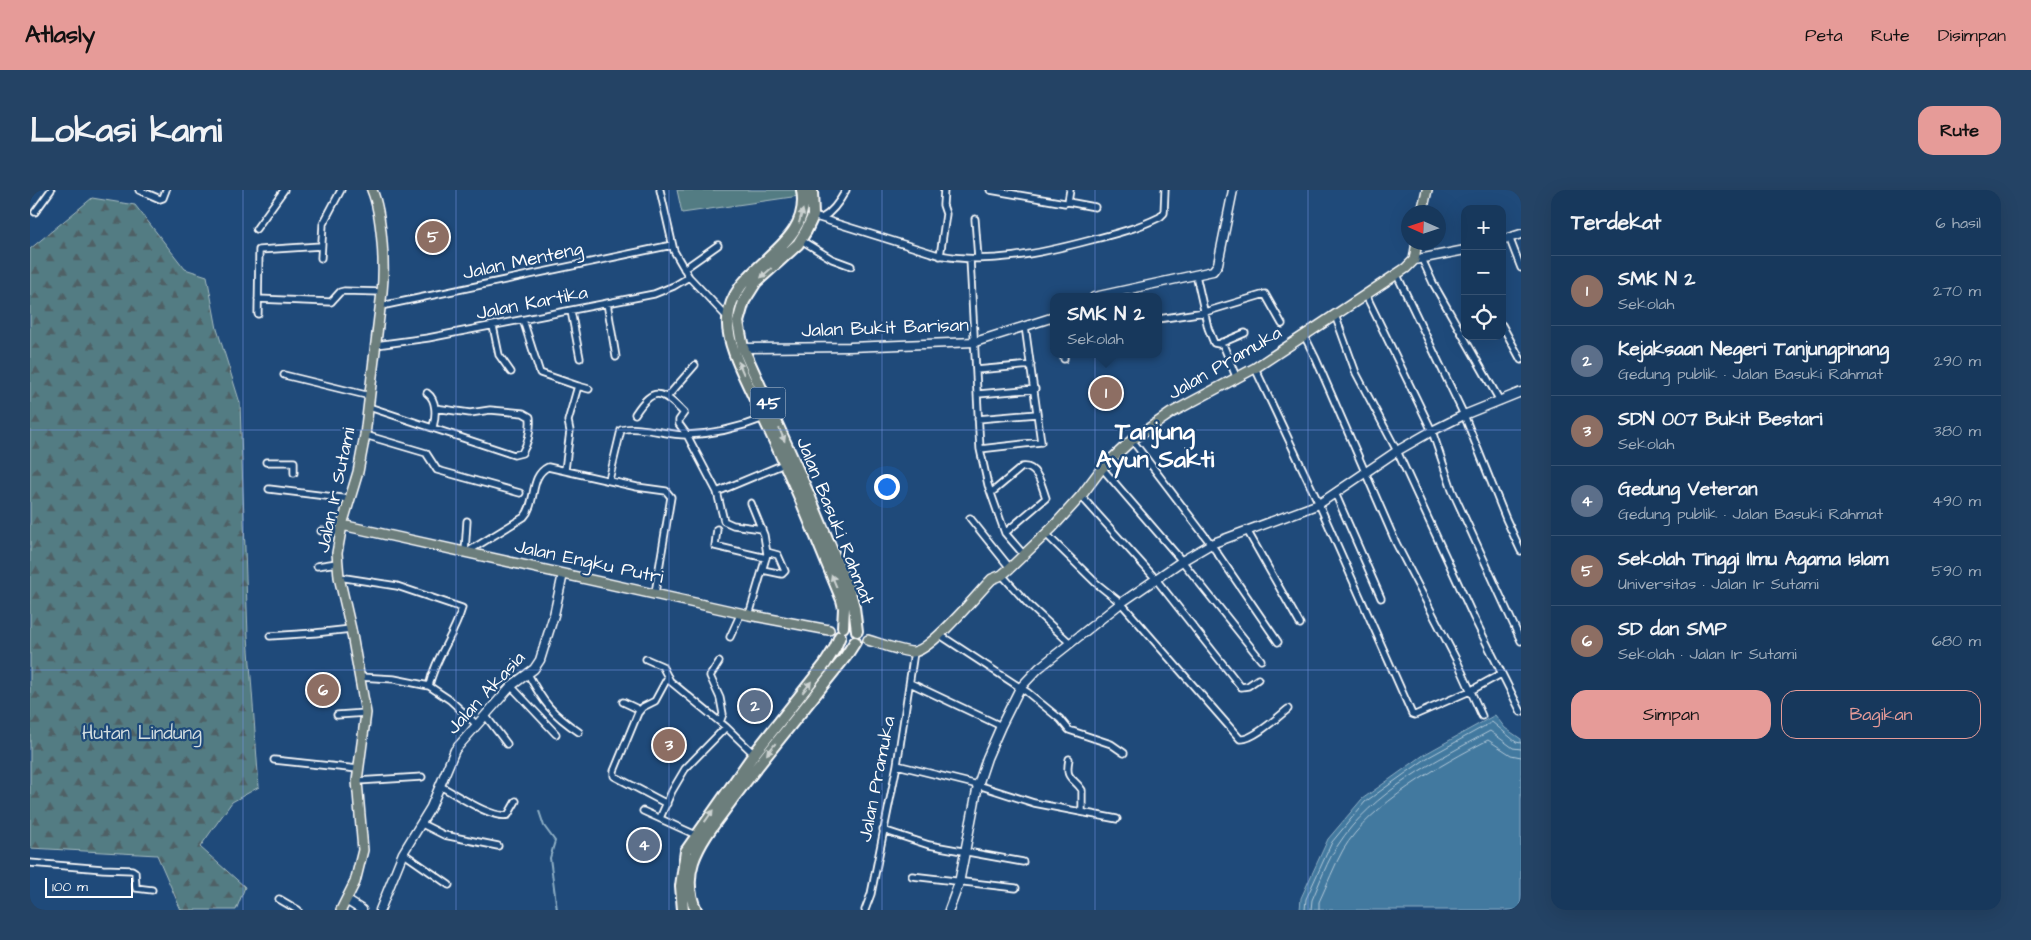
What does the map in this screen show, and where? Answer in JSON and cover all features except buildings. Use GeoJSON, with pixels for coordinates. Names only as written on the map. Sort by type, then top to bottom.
{"type":"FeatureCollection","features":[{"type":"Feature","properties":{"kind":"highway","name":"Jalan Basuki Rahmat"},"geometry":{"type":"LineString","coordinates":[[696,910],[691,898],[690,886],[693,862],[698,851],[754,754],[825,664],[835,648],[841,632],[844,608],[842,600],[784,464],[769,416],[743,348],[738,322],[740,310],[756,282],[779,255],[798,226],[804,201],[802,190]]}},
{"type":"Feature","properties":{"kind":"highway","name":"Jalan Basuki Rahmat"},"geometry":{"type":"LineString","coordinates":[[683,910],[681,886],[684,858],[696,835],[846,656],[856,637],[854,607],[851,596],[769,416],[733,348],[728,330],[731,305],[748,276],[801,240],[817,217],[812,190]]}},
{"type":"Feature","properties":{"kind":"highway","name":"Jalan Basuki Rahmat"},"geometry":{"type":"LineString","coordinates":[[841,632],[850,626],[856,637]]}},
{"type":"Feature","properties":{"kind":"highway"},"geometry":{"type":"LineString","coordinates":[[841,632],[841,641],[847,644],[856,637]]}},
{"type":"Feature","properties":{"kind":"main road"},"geometry":{"type":"LineString","coordinates":[[1424,205],[1427,190]]}},
{"type":"Feature","properties":{"kind":"main road","name":"Jalan Ir Sutami"},"geometry":{"type":"LineString","coordinates":[[341,910],[359,871],[363,850],[357,781],[366,713],[337,563],[341,529],[358,472],[365,435],[381,306],[384,275],[376,192]]}},
{"type":"Feature","properties":{"kind":"main road"},"geometry":{"type":"LineString","coordinates":[[1417,250],[1418,260]]}},
{"type":"Feature","properties":{"kind":"main road","name":"Jalan Pramuka"},"geometry":{"type":"LineString","coordinates":[[914,652],[925,647],[940,635],[992,579],[1002,575],[1046,534],[1081,496],[1102,468],[1132,440],[1171,414],[1255,368],[1418,260]]}},
{"type":"Feature","properties":{"kind":"main road","name":"Jalan Engku Putri"},"geometry":{"type":"LineString","coordinates":[[341,529],[466,552],[745,614],[829,630]]}},
{"type":"Feature","properties":{"kind":"main road"},"geometry":{"type":"LineString","coordinates":[[868,640],[914,652]]}},
{"type":"Feature","properties":{"kind":"street"},"geometry":{"type":"LineString","coordinates":[[35,212],[51,190]]}},
{"type":"Feature","properties":{"kind":"street"},"geometry":{"type":"LineString","coordinates":[[139,190],[161,199],[166,190]]}},
{"type":"Feature","properties":{"kind":"street"},"geometry":{"type":"LineString","coordinates":[[256,229],[284,190]]}},
{"type":"Feature","properties":{"kind":"street"},"geometry":{"type":"LineString","coordinates":[[321,258],[323,224],[341,190]]}},
{"type":"Feature","properties":{"kind":"street"},"geometry":{"type":"LineString","coordinates":[[660,190],[672,245],[684,269],[689,277],[728,318]]}},
{"type":"Feature","properties":{"kind":"street"},"geometry":{"type":"LineString","coordinates":[[817,217],[828,215],[846,190]]}},
{"type":"Feature","properties":{"kind":"street"},"geometry":{"type":"LineString","coordinates":[[940,256],[946,214],[942,204],[944,190]]}},
{"type":"Feature","properties":{"kind":"street"},"geometry":{"type":"LineString","coordinates":[[990,190],[1096,207]]}},
{"type":"Feature","properties":{"kind":"street"},"geometry":{"type":"LineString","coordinates":[[1068,202],[1070,190]]}},
{"type":"Feature","properties":{"kind":"street"},"geometry":{"type":"LineString","coordinates":[[817,217],[940,256],[970,259],[1042,253],[1136,228],[1160,218],[1164,213],[1166,190]]}},
{"type":"Feature","properties":{"kind":"street"},"geometry":{"type":"LineString","coordinates":[[1113,293],[1212,271],[1218,264],[1233,190]]}},
{"type":"Feature","properties":{"kind":"street"},"geometry":{"type":"LineString","coordinates":[[975,219],[978,258]]}},
{"type":"Feature","properties":{"kind":"street"},"geometry":{"type":"LineString","coordinates":[[1521,234],[1506,239],[1521,268]]}},
{"type":"Feature","properties":{"kind":"street"},"geometry":{"type":"LineString","coordinates":[[801,240],[832,259],[851,266]]}},
{"type":"Feature","properties":{"kind":"street","name":"Jalan Menteng"},"geometry":{"type":"LineString","coordinates":[[381,306],[672,245]]}},
{"type":"Feature","properties":{"kind":"street"},"geometry":{"type":"LineString","coordinates":[[684,269],[718,245]]}},
{"type":"Feature","properties":{"kind":"street"},"geometry":{"type":"LineString","coordinates":[[258,314],[258,252],[260,249],[321,246]]}},
{"type":"Feature","properties":{"kind":"street"},"geometry":{"type":"LineString","coordinates":[[1461,253],[1418,260],[1433,282],[1500,401]]}},
{"type":"Feature","properties":{"kind":"street"},"geometry":{"type":"LineString","coordinates":[[970,259],[980,449],[991,493],[1005,533],[1024,555]]}},
{"type":"Feature","properties":{"kind":"street"},"geometry":{"type":"LineString","coordinates":[[1397,274],[1464,415],[1521,551]]}},
{"type":"Feature","properties":{"kind":"street"},"geometry":{"type":"LineString","coordinates":[[1196,275],[1208,328],[1214,344],[1245,333]]}},
{"type":"Feature","properties":{"kind":"street","name":"Jalan Kartika"},"geometry":{"type":"LineString","coordinates":[[376,345],[428,338],[660,293],[689,277]]}},
{"type":"Feature","properties":{"kind":"street"},"geometry":{"type":"LineString","coordinates":[[258,298],[330,302],[334,301],[340,292],[344,291],[382,292]]}},
{"type":"Feature","properties":{"kind":"street"},"geometry":{"type":"LineString","coordinates":[[1162,318],[1204,312],[1266,294],[1282,324]]}},
{"type":"Feature","properties":{"kind":"street"},"geometry":{"type":"LineString","coordinates":[[1366,295],[1432,431],[1452,490],[1521,641]]}},
{"type":"Feature","properties":{"kind":"street"},"geometry":{"type":"LineString","coordinates":[[607,303],[616,357]]}},
{"type":"Feature","properties":{"kind":"street"},"geometry":{"type":"LineString","coordinates":[[570,311],[580,358]]}},
{"type":"Feature","properties":{"kind":"street"},"geometry":{"type":"LineString","coordinates":[[1335,315],[1356,373],[1397,451],[1501,674],[1521,712]]}},
{"type":"Feature","properties":{"kind":"street","name":"Jalan Bukit Barisan"},"geometry":{"type":"LineString","coordinates":[[743,348],[870,347],[975,342],[1050,318]]}},
{"type":"Feature","properties":{"kind":"street"},"geometry":{"type":"LineString","coordinates":[[523,320],[540,373],[589,389]]}},
{"type":"Feature","properties":{"kind":"street"},"geometry":{"type":"LineString","coordinates":[[493,326],[499,355],[511,372]]}},
{"type":"Feature","properties":{"kind":"street"},"geometry":{"type":"LineString","coordinates":[[980,449],[1041,442],[1025,326]]}},
{"type":"Feature","properties":{"kind":"street"},"geometry":{"type":"LineString","coordinates":[[1506,332],[1521,360]]}},
{"type":"Feature","properties":{"kind":"street"},"geometry":{"type":"LineString","coordinates":[[1304,335],[1396,543],[1482,716]]}},
{"type":"Feature","properties":{"kind":"street"},"geometry":{"type":"LineString","coordinates":[[1222,342],[1237,379]]}},
{"type":"Feature","properties":{"kind":"street"},"geometry":{"type":"LineString","coordinates":[[668,396],[694,365]]}},
{"type":"Feature","properties":{"kind":"street"},"geometry":{"type":"LineString","coordinates":[[976,370],[1031,365]]}},
{"type":"Feature","properties":{"kind":"street"},"geometry":{"type":"LineString","coordinates":[[1255,368],[1319,504],[1412,714],[1416,715],[1470,691],[1501,674]]}},
{"type":"Feature","properties":{"kind":"street"},"geometry":{"type":"LineString","coordinates":[[284,375],[370,396]]}},
{"type":"Feature","properties":{"kind":"street"},"geometry":{"type":"LineString","coordinates":[[564,470],[570,431],[568,421],[578,386]]}},
{"type":"Feature","properties":{"kind":"street"},"geometry":{"type":"LineString","coordinates":[[978,394],[1035,389]]}},
{"type":"Feature","properties":{"kind":"street"},"geometry":{"type":"LineString","coordinates":[[949,910],[960,882],[978,785],[1001,726],[1020,688],[1039,668],[1121,603],[1182,561],[1212,544],[1319,504],[1397,451],[1432,431],[1464,415],[1521,392]]}},
{"type":"Feature","properties":{"kind":"street"},"geometry":{"type":"LineString","coordinates":[[427,393],[431,396],[435,408],[433,427]]}},
{"type":"Feature","properties":{"kind":"street"},"geometry":{"type":"LineString","coordinates":[[635,414],[650,396],[655,394],[668,396],[684,413],[678,422],[687,435],[717,492],[724,521],[734,525],[762,530]]}},
{"type":"Feature","properties":{"kind":"street"},"geometry":{"type":"LineString","coordinates":[[369,407],[514,455],[522,453],[526,447],[531,426],[530,417],[523,413],[490,410],[470,413],[435,408]]}},
{"type":"Feature","properties":{"kind":"street"},"geometry":{"type":"LineString","coordinates":[[978,419],[1037,414]]}},
{"type":"Feature","properties":{"kind":"street"},"geometry":{"type":"LineString","coordinates":[[609,480],[620,430],[631,429],[687,435],[730,430],[769,416]]}},
{"type":"Feature","properties":{"kind":"street"},"geometry":{"type":"LineString","coordinates":[[365,435],[426,454],[437,470],[520,493]]}},
{"type":"Feature","properties":{"kind":"street"},"geometry":{"type":"LineString","coordinates":[[1132,440],[1212,544],[1278,642]]}},
{"type":"Feature","properties":{"kind":"street"},"geometry":{"type":"LineString","coordinates":[[266,462],[294,462],[294,473]]}},
{"type":"Feature","properties":{"kind":"street"},"geometry":{"type":"LineString","coordinates":[[717,492],[784,464]]}},
{"type":"Feature","properties":{"kind":"street"},"geometry":{"type":"LineString","coordinates":[[991,493],[1014,472],[1024,466],[1033,470],[1039,479],[1046,498],[1005,533]]}},
{"type":"Feature","properties":{"kind":"street"},"geometry":{"type":"LineString","coordinates":[[466,552],[524,517],[530,508],[535,485],[542,470],[548,467],[564,470],[669,493],[671,497],[655,593]]}},
{"type":"Feature","properties":{"kind":"street"},"geometry":{"type":"LineString","coordinates":[[1102,468],[1182,561],[1261,660]]}},
{"type":"Feature","properties":{"kind":"street"},"geometry":{"type":"LineString","coordinates":[[269,489],[350,499]]}},
{"type":"Feature","properties":{"kind":"street"},"geometry":{"type":"LineString","coordinates":[[1335,493],[1381,598]]}},
{"type":"Feature","properties":{"kind":"street"},"geometry":{"type":"LineString","coordinates":[[1081,496],[1155,578],[1241,687],[1250,685],[1258,678]]}},
{"type":"Feature","properties":{"kind":"street"},"geometry":{"type":"LineString","coordinates":[[730,637],[745,614],[767,555],[766,542],[751,504]]}},
{"type":"Feature","properties":{"kind":"street"},"geometry":{"type":"LineString","coordinates":[[970,518],[1010,568]]}},
{"type":"Feature","properties":{"kind":"street"},"geometry":{"type":"LineString","coordinates":[[466,552],[467,521]]}},
{"type":"Feature","properties":{"kind":"street"},"geometry":{"type":"LineString","coordinates":[[321,531],[341,529]]}},
{"type":"Feature","properties":{"kind":"street"},"geometry":{"type":"LineString","coordinates":[[717,529],[715,546],[767,555],[778,555],[785,571],[782,574],[763,570]]}},
{"type":"Feature","properties":{"kind":"street"},"geometry":{"type":"LineString","coordinates":[[1248,532],[1300,624]]}},
{"type":"Feature","properties":{"kind":"street"},"geometry":{"type":"LineString","coordinates":[[1046,534],[1096,583],[1121,603],[1240,739],[1244,740],[1253,735],[1288,710]]}},
{"type":"Feature","properties":{"kind":"street"},"geometry":{"type":"LineString","coordinates":[[317,566],[337,563]]}},
{"type":"Feature","properties":{"kind":"street","name":"Jalan Akasia"},"geometry":{"type":"LineString","coordinates":[[380,910],[403,854],[417,829],[422,824],[455,750],[511,686],[537,665],[542,655],[554,615],[563,574]]}},
{"type":"Feature","properties":{"kind":"street"},"geometry":{"type":"LineString","coordinates":[[1002,575],[1028,604],[1070,643]]}},
{"type":"Feature","properties":{"kind":"street"},"geometry":{"type":"LineString","coordinates":[[339,578],[397,586],[462,608],[435,664],[429,686]]}},
{"type":"Feature","properties":{"kind":"street"},"geometry":{"type":"LineString","coordinates":[[270,636],[351,628]]}},
{"type":"Feature","properties":{"kind":"street"},"geometry":{"type":"LineString","coordinates":[[829,630],[841,632]]}},
{"type":"Feature","properties":{"kind":"street"},"geometry":{"type":"LineString","coordinates":[[940,635],[1027,692],[1060,719],[1069,730],[1111,744],[1124,753]]}},
{"type":"Feature","properties":{"kind":"street"},"geometry":{"type":"LineString","coordinates":[[856,637],[868,640]]}},
{"type":"Feature","properties":{"kind":"street","name":"Jalan Pramuka"},"geometry":{"type":"LineString","coordinates":[[864,910],[871,894],[898,765],[914,652]]}},
{"type":"Feature","properties":{"kind":"street"},"geometry":{"type":"LineString","coordinates":[[646,659],[662,666],[668,677],[754,754]]}},
{"type":"Feature","properties":{"kind":"street"},"geometry":{"type":"LineString","coordinates":[[719,662],[710,676],[720,694],[723,714],[720,722]]}},
{"type":"Feature","properties":{"kind":"street"},"geometry":{"type":"LineString","coordinates":[[528,674],[540,695],[556,715],[579,732]]}},
{"type":"Feature","properties":{"kind":"street"},"geometry":{"type":"LineString","coordinates":[[359,677],[394,679],[429,686],[450,700],[476,724]]}},
{"type":"Feature","properties":{"kind":"street"},"geometry":{"type":"LineString","coordinates":[[666,804],[614,776],[614,773],[618,758],[640,710],[655,701],[668,677]]}},
{"type":"Feature","properties":{"kind":"street"},"geometry":{"type":"LineString","coordinates":[[910,683],[1001,726]]}},
{"type":"Feature","properties":{"kind":"street"},"geometry":{"type":"LineString","coordinates":[[511,686],[556,734]]}},
{"type":"Feature","properties":{"kind":"street"},"geometry":{"type":"LineString","coordinates":[[623,702],[640,710]]}},
{"type":"Feature","properties":{"kind":"street"},"geometry":{"type":"LineString","coordinates":[[337,715],[366,713]]}},
{"type":"Feature","properties":{"kind":"street"},"geometry":{"type":"LineString","coordinates":[[485,715],[507,744]]}},
{"type":"Feature","properties":{"kind":"street"},"geometry":{"type":"LineString","coordinates":[[660,818],[676,783],[685,769],[726,727]]}},
{"type":"Feature","properties":{"kind":"street"},"geometry":{"type":"LineString","coordinates":[[1069,759],[1068,777],[1082,790],[1082,811]]}},
{"type":"Feature","properties":{"kind":"street"},"geometry":{"type":"LineString","coordinates":[[274,760],[358,769]]}},
{"type":"Feature","properties":{"kind":"street"},"geometry":{"type":"LineString","coordinates":[[898,765],[978,785],[1034,803],[1117,819]]}},
{"type":"Feature","properties":{"kind":"street"},"geometry":{"type":"LineString","coordinates":[[357,781],[422,778]]}},
{"type":"Feature","properties":{"kind":"street"},"geometry":{"type":"LineString","coordinates":[[440,786],[481,809],[503,816],[508,815],[516,801]]}},
{"type":"Feature","properties":{"kind":"street"},"geometry":{"type":"LineString","coordinates":[[643,811],[696,835]]}},
{"type":"Feature","properties":{"kind":"street"},"geometry":{"type":"LineString","coordinates":[[422,824],[444,835],[498,846]]}},
{"type":"Feature","properties":{"kind":"street"},"geometry":{"type":"LineString","coordinates":[[883,830],[929,845],[1023,862]]}},
{"type":"Feature","properties":{"kind":"street"},"geometry":{"type":"LineString","coordinates":[[403,854],[449,885]]}},
{"type":"Feature","properties":{"kind":"street"},"geometry":{"type":"LineString","coordinates":[[30,863],[103,870],[132,870],[136,872],[135,887],[152,890]]}},
{"type":"Feature","properties":{"kind":"street"},"geometry":{"type":"LineString","coordinates":[[912,876],[1016,888]]}},
{"type":"Feature","properties":{"kind":"street"},"geometry":{"type":"LineString","coordinates":[[279,899],[298,910]]}},
{"type":"Feature","properties":{"kind":"street"},"geometry":{"type":"LineString","coordinates":[[346,900],[362,910]]}},
{"type":"Feature","properties":{"kind":"green space"},"geometry":{"type":"Polygon","coordinates":[[[677,190],[798,190],[799,196],[682,213],[677,190]]]}},
{"type":"Feature","properties":{"kind":"green space","name":"Hutan Lindung"},"geometry":{"type":"Polygon","coordinates":[[[92,198],[135,205],[185,269],[207,276],[217,329],[240,403],[248,636],[259,787],[232,802],[200,847],[245,887],[236,910],[181,910],[157,855],[30,848],[30,249],[92,198]]]}},
{"type":"Feature","properties":{"kind":"water"},"geometry":{"type":"Polygon","coordinates":[[[1495,715],[1505,728],[1521,739],[1521,910],[1300,910],[1301,898],[1328,839],[1362,799],[1425,754],[1495,715]]]}},
{"type":"Feature","properties":{"kind":"waterway"},"geometry":{"type":"LineString","coordinates":[[539,811],[544,826],[555,841],[550,858],[557,910]]}},
{"type":"Feature","properties":{"kind":"place","name":"Sekolah Tinggi Ilmu Agama Islam"},"geometry":{"type":"Point","coordinates":[433,237]}},
{"type":"Feature","properties":{"kind":"place","name":"SMK N 2"},"geometry":{"type":"Point","coordinates":[1106,393]}},
{"type":"Feature","properties":{"kind":"place","name":"SD dan SMP"},"geometry":{"type":"Point","coordinates":[323,690]}},
{"type":"Feature","properties":{"kind":"place","name":"Kejaksaan Negeri Tanjungpinang"},"geometry":{"type":"Point","coordinates":[755,706]}},
{"type":"Feature","properties":{"kind":"place","name":"SDN 007 Bukit Bestari"},"geometry":{"type":"Point","coordinates":[669,745]}},
{"type":"Feature","properties":{"kind":"place","name":"Gedung Veteran"},"geometry":{"type":"Point","coordinates":[644,845]}},
{"type":"Feature","properties":{"kind":"district","name":"Tanjung Ayun Sakti"},"geometry":{"type":"Point","coordinates":[1155,446]}}]}
